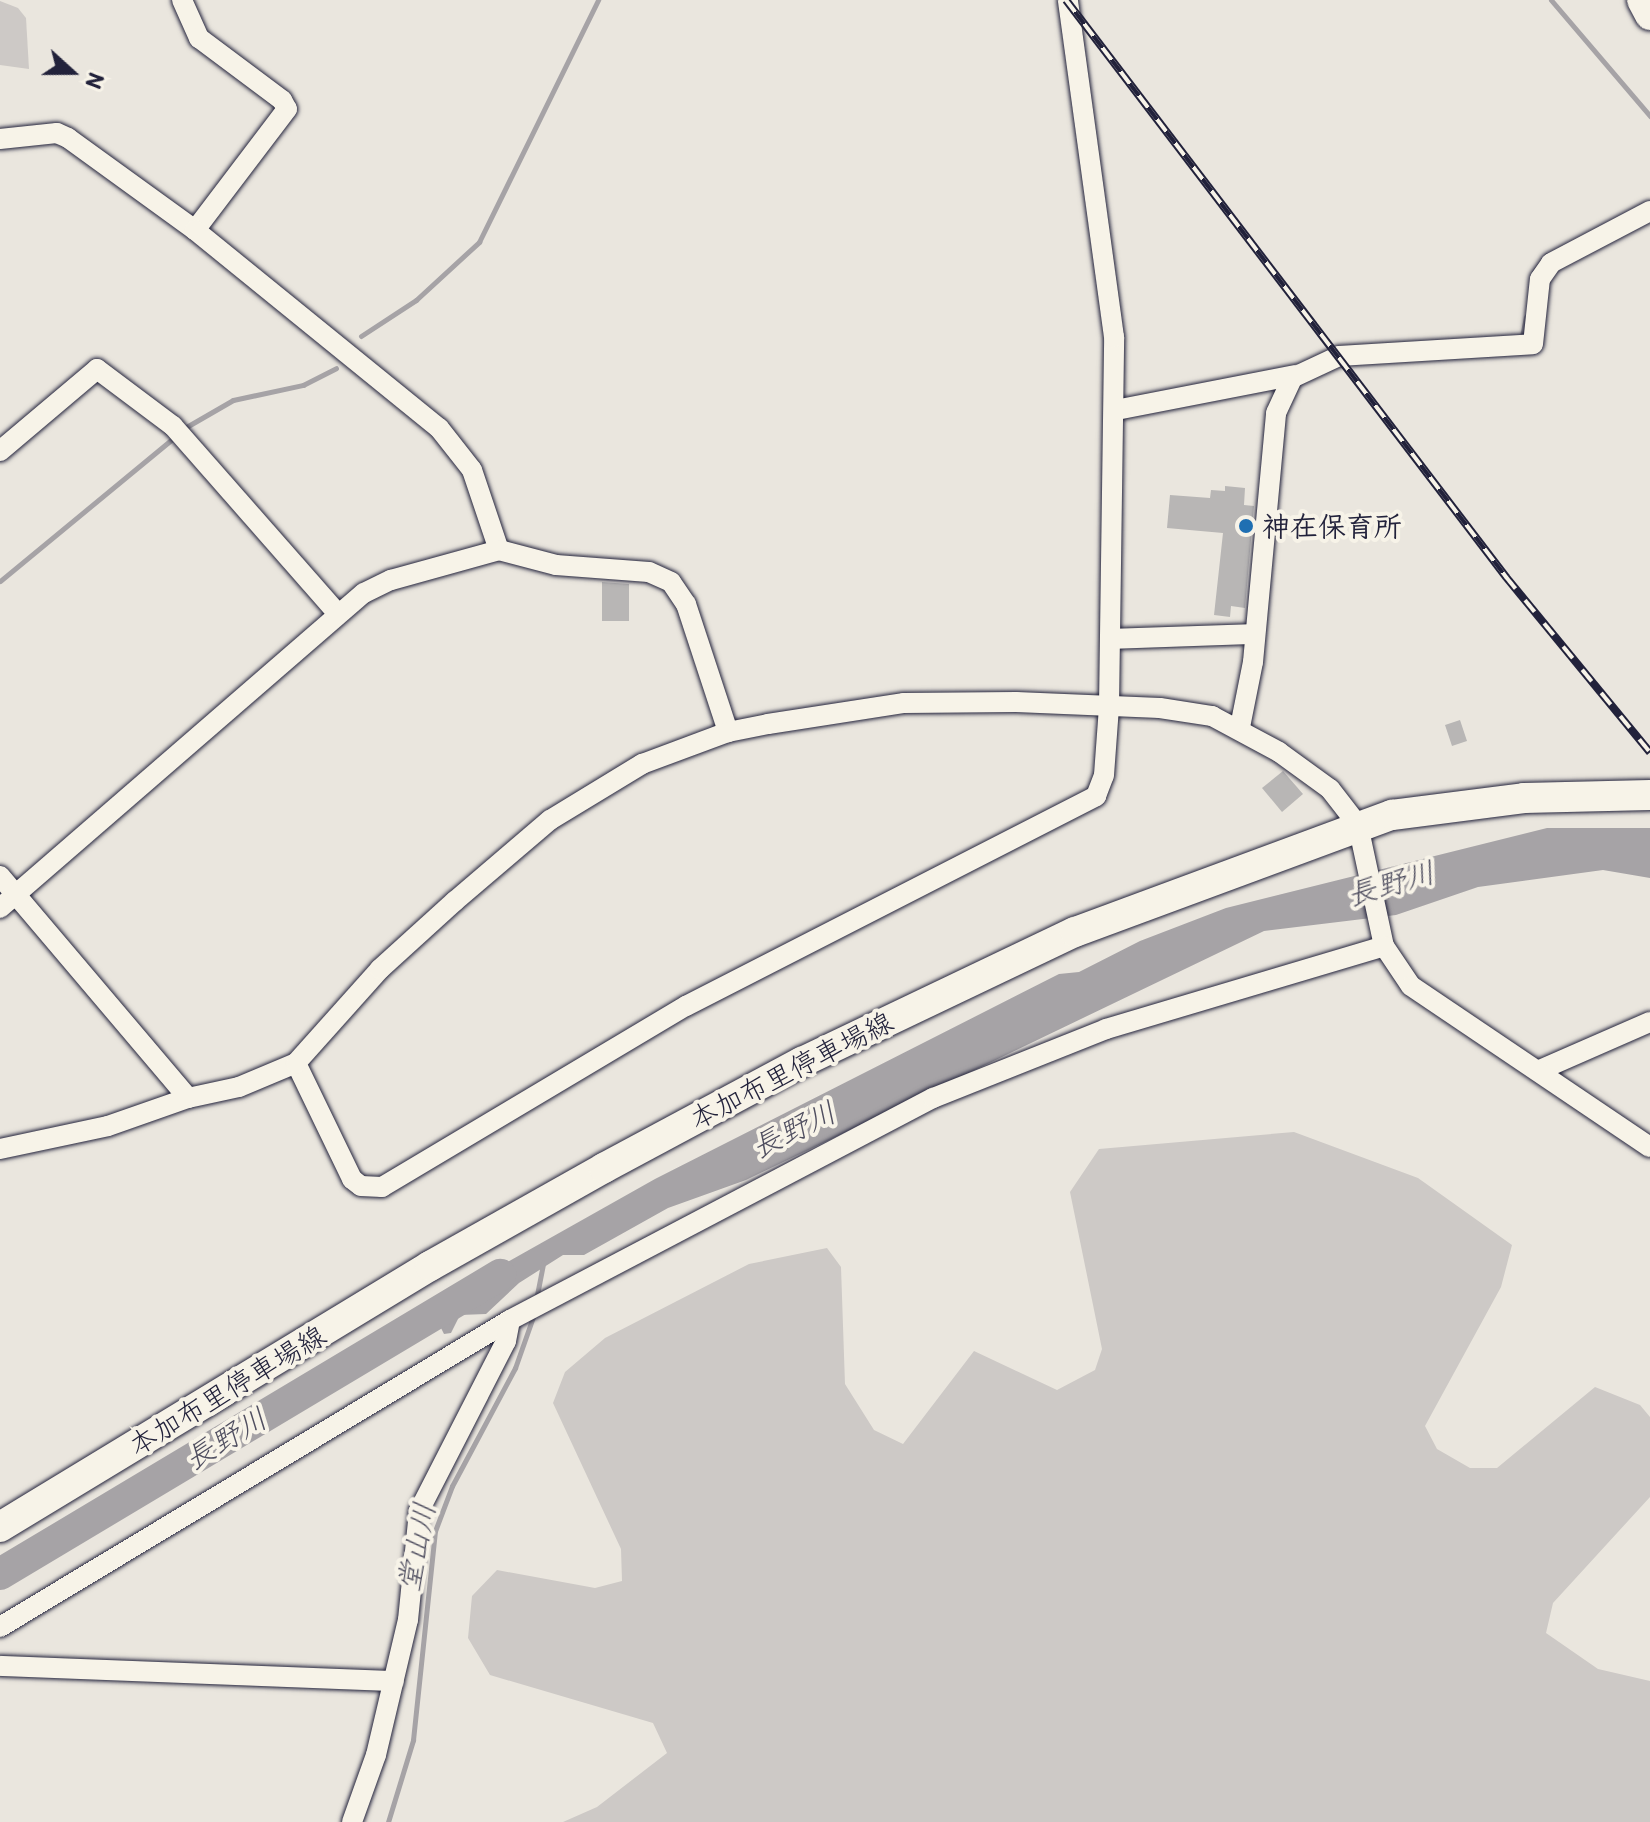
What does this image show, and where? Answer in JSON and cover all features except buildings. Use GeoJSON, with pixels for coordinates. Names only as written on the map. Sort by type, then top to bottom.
{"type":"FeatureCollection","features":[{"type":"Feature","properties":{"kind":"main road"},"geometry":{"type":"LineString","coordinates":[[1642,0],[1650,15]]}},
{"type":"Feature","properties":{"kind":"main road","name":"本加布里停車場線"},"geometry":{"type":"LineString","coordinates":[[0,1527],[430,1266],[802,1062],[1075,932],[1358,825],[1469,803],[1650,795]]}},
{"type":"Feature","properties":{"kind":"street"},"geometry":{"type":"LineString","coordinates":[[182,0],[199,38],[282,100],[287,109],[195,230]]}},
{"type":"Feature","properties":{"kind":"street"},"geometry":{"type":"LineString","coordinates":[[296,1063],[352,1179],[361,1186],[382,1187],[686,1006],[919,882],[1083,806],[1102,788],[1111,639],[1116,410],[1114,337],[1068,0]]}},
{"type":"Feature","properties":{"kind":"street"},"geometry":{"type":"LineString","coordinates":[[0,139],[57,133],[68,138],[195,230],[454,444],[472,470],[499,550]]}},
{"type":"Feature","properties":{"kind":"street"},"geometry":{"type":"LineString","coordinates":[[1116,410],[1298,375],[1339,356],[1533,344],[1540,279],[1551,263],[1650,211]]}},
{"type":"Feature","properties":{"kind":"street"},"geometry":{"type":"LineString","coordinates":[[0,451],[97,369],[173,426],[338,614]]}},
{"type":"Feature","properties":{"kind":"street"},"geometry":{"type":"LineString","coordinates":[[1240,727],[1248,706],[1276,413],[1285,386],[1298,375]]}},
{"type":"Feature","properties":{"kind":"street"},"geometry":{"type":"LineString","coordinates":[[0,908],[338,614],[391,580],[499,550],[556,565],[649,572],[671,582],[686,604],[728,732]]}},
{"type":"Feature","properties":{"kind":"street"},"geometry":{"type":"LineString","coordinates":[[1111,639],[1255,634]]}},
{"type":"Feature","properties":{"kind":"street"},"geometry":{"type":"LineString","coordinates":[[0,1149],[108,1126],[188,1098],[239,1087],[296,1063],[380,969],[550,820],[642,764],[728,732],[904,703],[1160,708],[1240,727],[1330,789],[1358,825],[1384,946],[1411,986],[1540,1070],[1650,1147]]}},
{"type":"Feature","properties":{"kind":"street"},"geometry":{"type":"LineString","coordinates":[[0,876],[188,1098]]}},
{"type":"Feature","properties":{"kind":"street"},"geometry":{"type":"LineString","coordinates":[[0,1627],[510,1320],[933,1098],[1106,1029],[1384,946]]}},
{"type":"Feature","properties":{"kind":"street"},"geometry":{"type":"LineString","coordinates":[[1540,1070],[1650,1022]]}},
{"type":"Feature","properties":{"kind":"street"},"geometry":{"type":"LineString","coordinates":[[352,1822],[376,1755],[408,1620],[419,1511],[506,1341],[510,1320]]}},
{"type":"Feature","properties":{"kind":"street"},"geometry":{"type":"LineString","coordinates":[[0,1666],[394,1681]]}},
{"type":"Feature","properties":{"kind":"shaded area"},"geometry":{"type":"Polygon","coordinates":[[[0,1],[18,8],[26,18],[29,69],[0,65],[0,1]]]}},
{"type":"Feature","properties":{"kind":"shaded area"},"geometry":{"type":"Polygon","coordinates":[[[1294,1132],[1418,1178],[1512,1245],[1501,1287],[1425,1426],[1437,1449],[1470,1468],[1497,1468],[1595,1387],[1640,1405],[1650,1417],[1650,1497],[1553,1603],[1546,1633],[1598,1669],[1650,1681],[1650,1822],[563,1822],[597,1807],[667,1753],[653,1723],[490,1675],[468,1638],[472,1596],[497,1570],[595,1588],[622,1581],[621,1549],[553,1403],[565,1372],[605,1338],[749,1264],[827,1248],[841,1267],[845,1384],[874,1430],[903,1444],[974,1351],[1057,1390],[1095,1370],[1102,1349],[1070,1192],[1099,1149],[1294,1132]]]}},
{"type":"Feature","properties":{"kind":"water"},"geometry":{"type":"Polygon","coordinates":[[[1547,828],[1650,828],[1650,878],[1603,870],[1478,887],[1396,915],[1264,931],[746,1180],[668,1208],[584,1255],[563,1255],[519,1283],[486,1314],[460,1315],[451,1333],[444,1334],[436,1318],[459,1306],[465,1286],[655,1179],[1059,974],[1079,972],[1140,941],[1226,908],[1547,828]]]}},
{"type":"Feature","properties":{"kind":"waterway"},"geometry":{"type":"LineString","coordinates":[[361,336],[416,300],[479,242],[598,0]]}},
{"type":"Feature","properties":{"kind":"waterway"},"geometry":{"type":"LineString","coordinates":[[1551,0],[1650,116]]}},
{"type":"Feature","properties":{"kind":"waterway"},"geometry":{"type":"LineString","coordinates":[[1534,272],[1547,255]]}},
{"type":"Feature","properties":{"kind":"waterway"},"geometry":{"type":"LineString","coordinates":[[1522,337],[1526,317]]}},
{"type":"Feature","properties":{"kind":"waterway"},"geometry":{"type":"LineString","coordinates":[[188,426],[233,400],[303,385],[336,368]]}},
{"type":"Feature","properties":{"kind":"waterway"},"geometry":{"type":"LineString","coordinates":[[0,581],[171,440]]}},
{"type":"Feature","properties":{"kind":"waterway","name":"堂山川"},"geometry":{"type":"LineString","coordinates":[[536,1300],[543,1263]]}},
{"type":"Feature","properties":{"kind":"waterway","name":"長野川"},"geometry":{"type":"LineString","coordinates":[[0,1574],[500,1275]]}},
{"type":"Feature","properties":{"kind":"waterway","name":"堂山川"},"geometry":{"type":"LineString","coordinates":[[388,1822],[413,1740],[435,1531],[452,1486],[515,1368],[534,1314]]}},
{"type":"Feature","properties":{"kind":"railway"},"geometry":{"type":"LineString","coordinates":[[1066,0],[1506,577],[1650,752]]}},
{"type":"Feature","properties":{"kind":"place","name":"神在保育所"},"geometry":{"type":"Point","coordinates":[1246,526]}}]}
